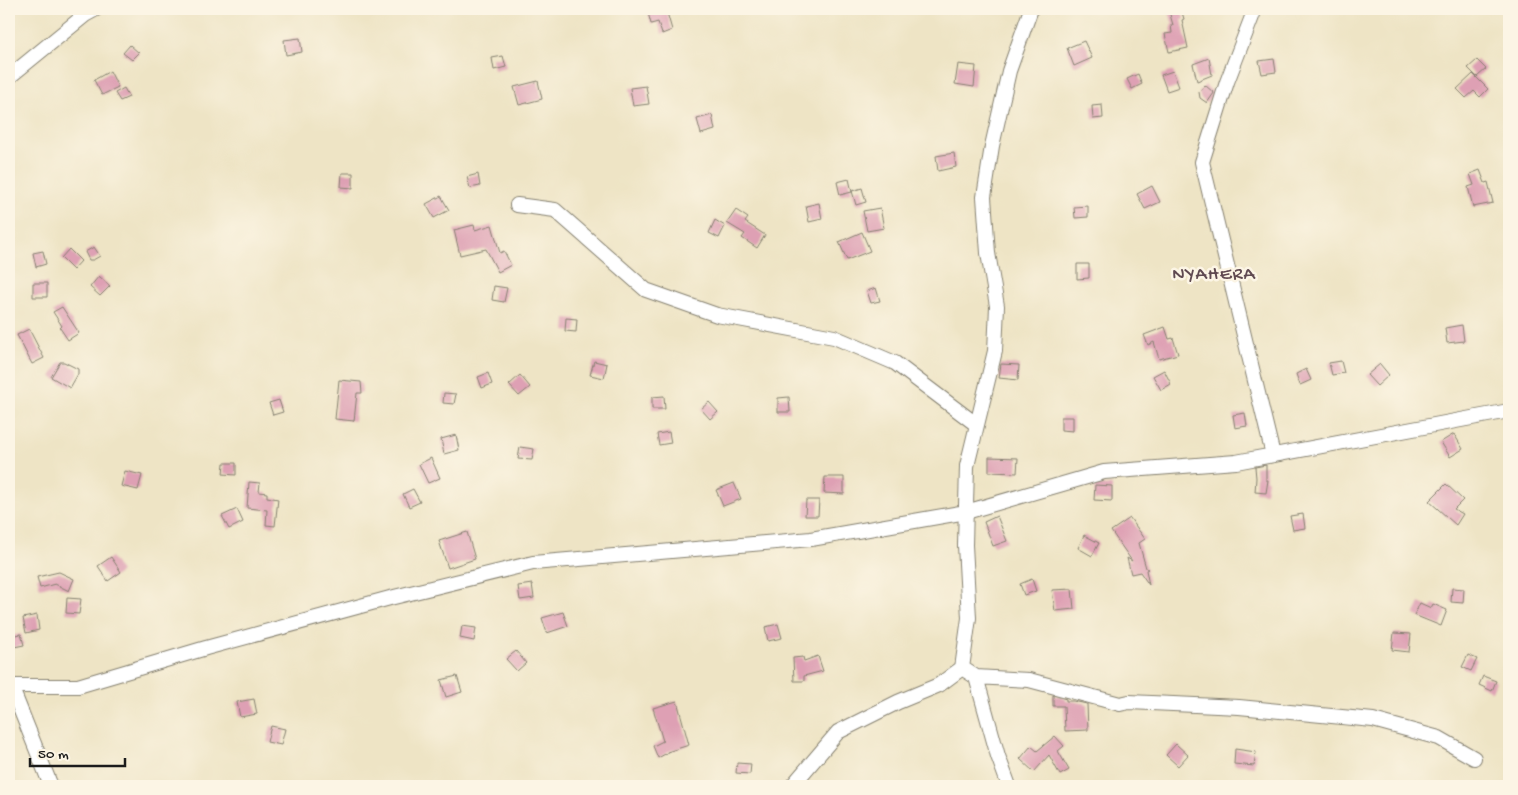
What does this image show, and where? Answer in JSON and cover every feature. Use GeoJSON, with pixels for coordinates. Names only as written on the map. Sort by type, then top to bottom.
{"type":"FeatureCollection","features":[{"type":"Feature","properties":{"kind":"street"},"geometry":{"type":"LineString","coordinates":[[9,77],[96,9]]}},
{"type":"Feature","properties":{"kind":"street"},"geometry":{"type":"LineString","coordinates":[[792,786],[838,732],[898,702],[939,685],[962,668],[969,618],[965,545],[968,466],[995,351],[997,306],[988,252],[984,198],[992,146],[1009,71],[1031,9]]}},
{"type":"Feature","properties":{"kind":"street"},"geometry":{"type":"LineString","coordinates":[[1255,9],[1227,82],[1202,162],[1273,455]]}},
{"type":"Feature","properties":{"kind":"street"},"geometry":{"type":"LineString","coordinates":[[517,205],[555,210],[646,290],[717,315],[834,337],[896,363],[977,425]]}},
{"type":"Feature","properties":{"kind":"street"},"geometry":{"type":"LineString","coordinates":[[51,786],[9,684],[78,686],[390,598],[533,563],[811,539],[966,512],[1104,472],[1236,462],[1509,410]]}},
{"type":"Feature","properties":{"kind":"street"},"geometry":{"type":"LineString","coordinates":[[962,668],[976,677],[1030,680],[1120,704],[1130,702],[1239,707],[1373,720],[1439,738],[1474,758]]}},
{"type":"Feature","properties":{"kind":"street"},"geometry":{"type":"LineString","coordinates":[[976,677],[998,756],[1010,786]]}},
{"type":"Feature","properties":{"kind":"building"},"geometry":{"type":"Polygon","coordinates":[[[647,9],[666,9],[672,30],[662,34],[658,22],[651,24],[647,9]]]}},
{"type":"Feature","properties":{"kind":"building"},"geometry":{"type":"Polygon","coordinates":[[[1181,9],[1184,19],[1182,20],[1188,48],[1169,52],[1165,34],[1172,33],[1171,25],[1173,25],[1169,11],[1181,9]]]}},
{"type":"Feature","properties":{"kind":"building"},"geometry":{"type":"Polygon","coordinates":[[[300,38],[302,52],[286,55],[284,40],[300,38]]]}},
{"type":"Feature","properties":{"kind":"building"},"geometry":{"type":"Polygon","coordinates":[[[1084,41],[1092,58],[1074,66],[1067,48],[1084,41]]]}},
{"type":"Feature","properties":{"kind":"building"},"geometry":{"type":"Polygon","coordinates":[[[130,45],[139,53],[132,60],[123,53],[130,45]]]}},
{"type":"Feature","properties":{"kind":"building"},"geometry":{"type":"Polygon","coordinates":[[[503,56],[506,67],[494,70],[492,58],[503,56]]]}},
{"type":"Feature","properties":{"kind":"building"},"geometry":{"type":"Polygon","coordinates":[[[1209,58],[1212,75],[1197,81],[1193,64],[1209,58]]]}},
{"type":"Feature","properties":{"kind":"building"},"geometry":{"type":"Polygon","coordinates":[[[1274,59],[1276,72],[1262,74],[1259,61],[1274,59]]]}},
{"type":"Feature","properties":{"kind":"building"},"geometry":{"type":"Polygon","coordinates":[[[1477,60],[1486,69],[1477,77],[1468,68],[1477,60]]]}},
{"type":"Feature","properties":{"kind":"building"},"geometry":{"type":"Polygon","coordinates":[[[958,64],[976,66],[974,87],[955,84],[958,64]]]}},
{"type":"Feature","properties":{"kind":"building"},"geometry":{"type":"Polygon","coordinates":[[[110,71],[118,87],[102,95],[94,80],[110,71]]]}},
{"type":"Feature","properties":{"kind":"building"},"geometry":{"type":"Polygon","coordinates":[[[1173,71],[1179,87],[1167,91],[1161,75],[1173,71]]]}},
{"type":"Feature","properties":{"kind":"building"},"geometry":{"type":"Polygon","coordinates":[[[1138,74],[1142,84],[1132,89],[1127,79],[1138,74]]]}},
{"type":"Feature","properties":{"kind":"building"},"geometry":{"type":"Polygon","coordinates":[[[1473,74],[1488,89],[1480,97],[1474,91],[1466,98],[1457,89],[1473,74]]]}},
{"type":"Feature","properties":{"kind":"building"},"geometry":{"type":"Polygon","coordinates":[[[538,81],[542,99],[519,105],[514,87],[538,81]]]}},
{"type":"Feature","properties":{"kind":"building"},"geometry":{"type":"Polygon","coordinates":[[[1205,85],[1214,93],[1207,103],[1200,98],[1199,92],[1205,85]]]}},
{"type":"Feature","properties":{"kind":"building"},"geometry":{"type":"Polygon","coordinates":[[[646,86],[649,104],[633,106],[630,88],[646,86]]]}},
{"type":"Feature","properties":{"kind":"building"},"geometry":{"type":"Polygon","coordinates":[[[124,88],[129,97],[120,101],[115,93],[124,88]]]}},
{"type":"Feature","properties":{"kind":"building"},"geometry":{"type":"Polygon","coordinates":[[[1102,105],[1103,118],[1093,119],[1092,106],[1102,105]]]}},
{"type":"Feature","properties":{"kind":"building"},"geometry":{"type":"Polygon","coordinates":[[[712,115],[715,130],[701,134],[697,119],[712,115]]]}},
{"type":"Feature","properties":{"kind":"building"},"geometry":{"type":"Polygon","coordinates":[[[954,153],[956,167],[938,171],[936,156],[954,153]]]}},
{"type":"Feature","properties":{"kind":"building"},"geometry":{"type":"Polygon","coordinates":[[[1480,170],[1485,183],[1488,182],[1493,203],[1473,207],[1468,187],[1474,185],[1470,174],[1480,170]]]}},
{"type":"Feature","properties":{"kind":"building"},"geometry":{"type":"Polygon","coordinates":[[[342,173],[353,173],[353,188],[341,187],[342,173]]]}},
{"type":"Feature","properties":{"kind":"building"},"geometry":{"type":"Polygon","coordinates":[[[478,174],[480,186],[470,188],[467,177],[478,174]]]}},
{"type":"Feature","properties":{"kind":"building"},"geometry":{"type":"Polygon","coordinates":[[[849,179],[852,192],[840,195],[837,182],[849,179]]]}},
{"type":"Feature","properties":{"kind":"building"},"geometry":{"type":"Polygon","coordinates":[[[1152,186],[1160,202],[1145,209],[1137,194],[1152,186]]]}},
{"type":"Feature","properties":{"kind":"building"},"geometry":{"type":"Polygon","coordinates":[[[862,188],[866,202],[856,205],[852,191],[862,188]]]}},
{"type":"Feature","properties":{"kind":"building"},"geometry":{"type":"Polygon","coordinates":[[[441,196],[449,210],[434,218],[426,204],[441,196]]]}},
{"type":"Feature","properties":{"kind":"building"},"geometry":{"type":"Polygon","coordinates":[[[819,203],[822,219],[809,222],[806,206],[819,203]]]}},
{"type":"Feature","properties":{"kind":"building"},"geometry":{"type":"Polygon","coordinates":[[[1088,206],[1088,217],[1075,218],[1074,207],[1088,206]]]}},
{"type":"Feature","properties":{"kind":"building"},"geometry":{"type":"Polygon","coordinates":[[[880,208],[884,228],[867,231],[863,211],[880,208]]]}},
{"type":"Feature","properties":{"kind":"building"},"geometry":{"type":"Polygon","coordinates":[[[736,210],[748,218],[745,222],[765,235],[757,248],[742,238],[745,234],[727,223],[736,210]]]}},
{"type":"Feature","properties":{"kind":"building"},"geometry":{"type":"Polygon","coordinates":[[[715,220],[725,226],[719,238],[709,233],[715,220]]]}},
{"type":"Feature","properties":{"kind":"building"},"geometry":{"type":"Polygon","coordinates":[[[474,225],[475,230],[492,225],[500,253],[504,251],[511,265],[498,272],[486,249],[460,255],[454,230],[474,225]]]}},
{"type":"Feature","properties":{"kind":"building"},"geometry":{"type":"Polygon","coordinates":[[[862,232],[870,251],[847,260],[839,242],[862,232]]]}},
{"type":"Feature","properties":{"kind":"building"},"geometry":{"type":"Polygon","coordinates":[[[94,247],[100,256],[89,260],[85,252],[94,247]]]}},
{"type":"Feature","properties":{"kind":"building"},"geometry":{"type":"Polygon","coordinates":[[[69,249],[81,261],[73,270],[61,258],[69,249]]]}},
{"type":"Feature","properties":{"kind":"building"},"geometry":{"type":"Polygon","coordinates":[[[43,251],[46,264],[36,267],[33,253],[43,251]]]}},
{"type":"Feature","properties":{"kind":"building"},"geometry":{"type":"Polygon","coordinates":[[[1077,264],[1089,264],[1089,278],[1077,279],[1077,264]]]}},
{"type":"Feature","properties":{"kind":"building"},"geometry":{"type":"Polygon","coordinates":[[[99,276],[110,286],[100,296],[90,287],[99,276]]]}},
{"type":"Feature","properties":{"kind":"building"},"geometry":{"type":"Polygon","coordinates":[[[33,283],[47,283],[47,297],[33,297],[33,283]]]}},
{"type":"Feature","properties":{"kind":"building"},"geometry":{"type":"Polygon","coordinates":[[[494,286],[507,288],[504,302],[492,300],[494,286]]]}},
{"type":"Feature","properties":{"kind":"building"},"geometry":{"type":"Polygon","coordinates":[[[876,288],[880,301],[871,303],[867,291],[876,288]]]}},
{"type":"Feature","properties":{"kind":"building"},"geometry":{"type":"Polygon","coordinates":[[[62,307],[79,333],[68,340],[53,312],[62,307]]]}},
{"type":"Feature","properties":{"kind":"building"},"geometry":{"type":"Polygon","coordinates":[[[566,318],[577,319],[576,332],[565,331],[566,318]]]}},
{"type":"Feature","properties":{"kind":"building"},"geometry":{"type":"Polygon","coordinates":[[[1462,325],[1464,341],[1447,343],[1445,328],[1462,325]]]}},
{"type":"Feature","properties":{"kind":"building"},"geometry":{"type":"Polygon","coordinates":[[[1165,327],[1169,339],[1173,338],[1178,354],[1159,359],[1154,342],[1148,345],[1144,335],[1165,327]]]}},
{"type":"Feature","properties":{"kind":"building"},"geometry":{"type":"Polygon","coordinates":[[[29,329],[44,358],[32,364],[17,335],[29,329]]]}},
{"type":"Feature","properties":{"kind":"building"},"geometry":{"type":"Polygon","coordinates":[[[594,361],[607,364],[604,378],[590,375],[594,361]]]}},
{"type":"Feature","properties":{"kind":"building"},"geometry":{"type":"Polygon","coordinates":[[[1341,361],[1344,373],[1332,375],[1329,363],[1341,361]]]}},
{"type":"Feature","properties":{"kind":"building"},"geometry":{"type":"Polygon","coordinates":[[[60,362],[78,369],[78,374],[70,388],[51,377],[60,362]]]}},
{"type":"Feature","properties":{"kind":"building"},"geometry":{"type":"Polygon","coordinates":[[[1001,364],[1019,365],[1018,380],[999,378],[1001,364]]]}},
{"type":"Feature","properties":{"kind":"building"},"geometry":{"type":"Polygon","coordinates":[[[1380,364],[1389,375],[1377,386],[1367,375],[1380,364]]]}},
{"type":"Feature","properties":{"kind":"building"},"geometry":{"type":"Polygon","coordinates":[[[1306,369],[1311,380],[1300,385],[1296,374],[1306,369]]]}},
{"type":"Feature","properties":{"kind":"building"},"geometry":{"type":"Polygon","coordinates":[[[1164,370],[1171,384],[1161,390],[1153,376],[1164,370]]]}},
{"type":"Feature","properties":{"kind":"building"},"geometry":{"type":"Polygon","coordinates":[[[488,373],[492,384],[482,388],[478,377],[488,373]]]}},
{"type":"Feature","properties":{"kind":"building"},"geometry":{"type":"Polygon","coordinates":[[[520,375],[530,387],[519,396],[509,385],[520,375]]]}},
{"type":"Feature","properties":{"kind":"building"},"geometry":{"type":"Polygon","coordinates":[[[339,380],[361,382],[362,393],[357,393],[354,421],[335,419],[339,380]]]}},
{"type":"Feature","properties":{"kind":"building"},"geometry":{"type":"Polygon","coordinates":[[[444,393],[456,394],[454,404],[443,403],[444,393]]]}},
{"type":"Feature","properties":{"kind":"building"},"geometry":{"type":"Polygon","coordinates":[[[664,396],[665,409],[652,409],[652,397],[664,396]]]}},
{"type":"Feature","properties":{"kind":"building"},"geometry":{"type":"Polygon","coordinates":[[[789,397],[790,412],[778,412],[778,398],[789,397]]]}},
{"type":"Feature","properties":{"kind":"building"},"geometry":{"type":"Polygon","coordinates":[[[279,400],[283,412],[273,415],[269,403],[279,400]]]}},
{"type":"Feature","properties":{"kind":"building"},"geometry":{"type":"Polygon","coordinates":[[[709,402],[718,412],[710,419],[701,409],[709,402]]]}},
{"type":"Feature","properties":{"kind":"building"},"geometry":{"type":"Polygon","coordinates":[[[1245,413],[1247,426],[1235,428],[1233,415],[1245,413]]]}},
{"type":"Feature","properties":{"kind":"building"},"geometry":{"type":"Polygon","coordinates":[[[1061,417],[1073,417],[1073,431],[1061,430],[1061,417]]]}},
{"type":"Feature","properties":{"kind":"building"},"geometry":{"type":"Polygon","coordinates":[[[669,432],[671,443],[659,445],[657,434],[669,432]]]}},
{"type":"Feature","properties":{"kind":"building"},"geometry":{"type":"Polygon","coordinates":[[[1454,434],[1463,449],[1450,457],[1441,442],[1454,434]]]}},
{"type":"Feature","properties":{"kind":"building"},"geometry":{"type":"Polygon","coordinates":[[[456,435],[459,450],[444,454],[441,439],[456,435]]]}},
{"type":"Feature","properties":{"kind":"building"},"geometry":{"type":"Polygon","coordinates":[[[520,447],[534,449],[532,460],[518,459],[520,447]]]}},
{"type":"Feature","properties":{"kind":"building"},"geometry":{"type":"Polygon","coordinates":[[[989,457],[1018,458],[1017,473],[989,472],[989,457]]]}},
{"type":"Feature","properties":{"kind":"building"},"geometry":{"type":"Polygon","coordinates":[[[431,458],[440,478],[428,483],[419,464],[431,458]]]}},
{"type":"Feature","properties":{"kind":"building"},"geometry":{"type":"Polygon","coordinates":[[[224,463],[236,463],[236,475],[223,474],[224,463]]]}},
{"type":"Feature","properties":{"kind":"building"},"geometry":{"type":"Polygon","coordinates":[[[1266,465],[1266,480],[1268,480],[1266,493],[1255,492],[1255,467],[1266,465]]]}},
{"type":"Feature","properties":{"kind":"building"},"geometry":{"type":"Polygon","coordinates":[[[125,471],[142,475],[138,490],[121,486],[125,471]]]}},
{"type":"Feature","properties":{"kind":"building"},"geometry":{"type":"Polygon","coordinates":[[[825,477],[844,477],[844,494],[824,493],[825,477]]]}},
{"type":"Feature","properties":{"kind":"building"},"geometry":{"type":"Polygon","coordinates":[[[249,482],[260,483],[259,492],[267,493],[267,497],[278,499],[275,526],[266,525],[267,510],[247,508],[249,482]]]}},
{"type":"Feature","properties":{"kind":"building"},"geometry":{"type":"Polygon","coordinates":[[[734,483],[741,499],[723,506],[716,490],[734,483]]]}},
{"type":"Feature","properties":{"kind":"building"},"geometry":{"type":"Polygon","coordinates":[[[1446,484],[1463,500],[1454,509],[1463,514],[1456,525],[1429,501],[1446,484]]]}},
{"type":"Feature","properties":{"kind":"building"},"geometry":{"type":"Polygon","coordinates":[[[1095,485],[1112,486],[1112,501],[1094,500],[1095,485]]]}},
{"type":"Feature","properties":{"kind":"building"},"geometry":{"type":"Polygon","coordinates":[[[413,489],[420,502],[409,507],[403,494],[413,489]]]}},
{"type":"Feature","properties":{"kind":"building"},"geometry":{"type":"Polygon","coordinates":[[[806,500],[819,500],[818,516],[805,516],[806,500]]]}},
{"type":"Feature","properties":{"kind":"building"},"geometry":{"type":"Polygon","coordinates":[[[237,509],[243,522],[229,529],[222,516],[237,509]]]}},
{"type":"Feature","properties":{"kind":"building"},"geometry":{"type":"Polygon","coordinates":[[[1303,514],[1305,528],[1293,530],[1290,516],[1303,514]]]}},
{"type":"Feature","properties":{"kind":"building"},"geometry":{"type":"Polygon","coordinates":[[[997,516],[1007,541],[993,546],[984,522],[997,516]]]}},
{"type":"Feature","properties":{"kind":"building"},"geometry":{"type":"Polygon","coordinates":[[[1130,518],[1145,539],[1139,543],[1146,568],[1148,569],[1146,570],[1149,585],[1140,572],[1131,574],[1127,558],[1132,561],[1111,531],[1130,518]]]}},
{"type":"Feature","properties":{"kind":"building"},"geometry":{"type":"Polygon","coordinates":[[[467,532],[475,559],[448,568],[439,541],[467,532]]]}},
{"type":"Feature","properties":{"kind":"building"},"geometry":{"type":"Polygon","coordinates":[[[1084,535],[1099,543],[1092,556],[1078,548],[1084,535]]]}},
{"type":"Feature","properties":{"kind":"building"},"geometry":{"type":"Polygon","coordinates":[[[111,557],[121,572],[108,581],[98,566],[111,557]]]}},
{"type":"Feature","properties":{"kind":"building"},"geometry":{"type":"Polygon","coordinates":[[[59,572],[74,579],[69,591],[55,584],[40,588],[37,577],[59,572]]]}},
{"type":"Feature","properties":{"kind":"building"},"geometry":{"type":"Polygon","coordinates":[[[1032,579],[1036,591],[1024,595],[1020,584],[1032,579]]]}},
{"type":"Feature","properties":{"kind":"building"},"geometry":{"type":"Polygon","coordinates":[[[532,584],[534,598],[520,600],[518,586],[532,584]]]}},
{"type":"Feature","properties":{"kind":"building"},"geometry":{"type":"Polygon","coordinates":[[[1452,588],[1464,589],[1463,603],[1451,602],[1452,588]]]}},
{"type":"Feature","properties":{"kind":"building"},"geometry":{"type":"Polygon","coordinates":[[[1072,589],[1074,609],[1055,611],[1052,590],[1072,589]]]}},
{"type":"Feature","properties":{"kind":"building"},"geometry":{"type":"Polygon","coordinates":[[[67,598],[81,599],[79,614],[66,613],[67,598]]]}},
{"type":"Feature","properties":{"kind":"building"},"geometry":{"type":"Polygon","coordinates":[[[1420,603],[1431,608],[1433,604],[1447,610],[1441,626],[1414,615],[1420,603]]]}},
{"type":"Feature","properties":{"kind":"building"},"geometry":{"type":"Polygon","coordinates":[[[563,612],[568,626],[547,633],[542,618],[563,612]]]}},
{"type":"Feature","properties":{"kind":"building"},"geometry":{"type":"Polygon","coordinates":[[[37,615],[39,630],[26,633],[23,618],[37,615]]]}},
{"type":"Feature","properties":{"kind":"building"},"geometry":{"type":"Polygon","coordinates":[[[778,624],[782,638],[768,641],[765,627],[778,624]]]}},
{"type":"Feature","properties":{"kind":"building"},"geometry":{"type":"Polygon","coordinates":[[[462,626],[476,628],[474,641],[460,638],[462,626]]]}},
{"type":"Feature","properties":{"kind":"building"},"geometry":{"type":"Polygon","coordinates":[[[1394,633],[1411,634],[1409,652],[1392,650],[1394,633]]]}},
{"type":"Feature","properties":{"kind":"building"},"geometry":{"type":"Polygon","coordinates":[[[21,634],[24,645],[9,648],[9,636],[21,634]]]}},
{"type":"Feature","properties":{"kind":"building"},"geometry":{"type":"Polygon","coordinates":[[[516,651],[526,663],[517,671],[506,659],[516,651]]]}},
{"type":"Feature","properties":{"kind":"building"},"geometry":{"type":"Polygon","coordinates":[[[1468,655],[1477,659],[1471,671],[1462,667],[1468,655]]]}},
{"type":"Feature","properties":{"kind":"building"},"geometry":{"type":"Polygon","coordinates":[[[818,656],[823,671],[804,676],[804,681],[794,681],[793,658],[803,657],[804,661],[818,656]]]}},
{"type":"Feature","properties":{"kind":"building"},"geometry":{"type":"Polygon","coordinates":[[[457,676],[462,692],[446,697],[441,680],[457,676]]]}},
{"type":"Feature","properties":{"kind":"building"},"geometry":{"type":"Polygon","coordinates":[[[1483,676],[1496,681],[1492,691],[1479,685],[1483,676]]]}},
{"type":"Feature","properties":{"kind":"building"},"geometry":{"type":"Polygon","coordinates":[[[1053,695],[1066,699],[1066,701],[1087,704],[1088,730],[1065,731],[1064,706],[1053,706],[1053,695]]]}},
{"type":"Feature","properties":{"kind":"building"},"geometry":{"type":"Polygon","coordinates":[[[254,699],[257,714],[240,717],[237,702],[254,699]]]}},
{"type":"Feature","properties":{"kind":"building"},"geometry":{"type":"Polygon","coordinates":[[[677,701],[689,745],[667,752],[658,758],[653,746],[663,741],[653,708],[677,701]]]}},
{"type":"Feature","properties":{"kind":"building"},"geometry":{"type":"Polygon","coordinates":[[[271,726],[285,729],[281,745],[267,742],[271,726]]]}},
{"type":"Feature","properties":{"kind":"building"},"geometry":{"type":"Polygon","coordinates":[[[1055,736],[1064,746],[1058,751],[1069,770],[1060,775],[1049,755],[1034,772],[1020,759],[1031,746],[1037,751],[1055,736]]]}},
{"type":"Feature","properties":{"kind":"building"},"geometry":{"type":"Polygon","coordinates":[[[1176,744],[1188,755],[1178,766],[1166,755],[1176,744]]]}},
{"type":"Feature","properties":{"kind":"building"},"geometry":{"type":"Polygon","coordinates":[[[1235,749],[1256,752],[1254,766],[1234,764],[1235,749]]]}},
{"type":"Feature","properties":{"kind":"building"},"geometry":{"type":"Polygon","coordinates":[[[737,763],[751,764],[750,774],[736,773],[737,763]]]}},
{"type":"Feature","properties":{"kind":"district","name":"NYAHERA"},"geometry":{"type":"Point","coordinates":[1214,272]}}]}
